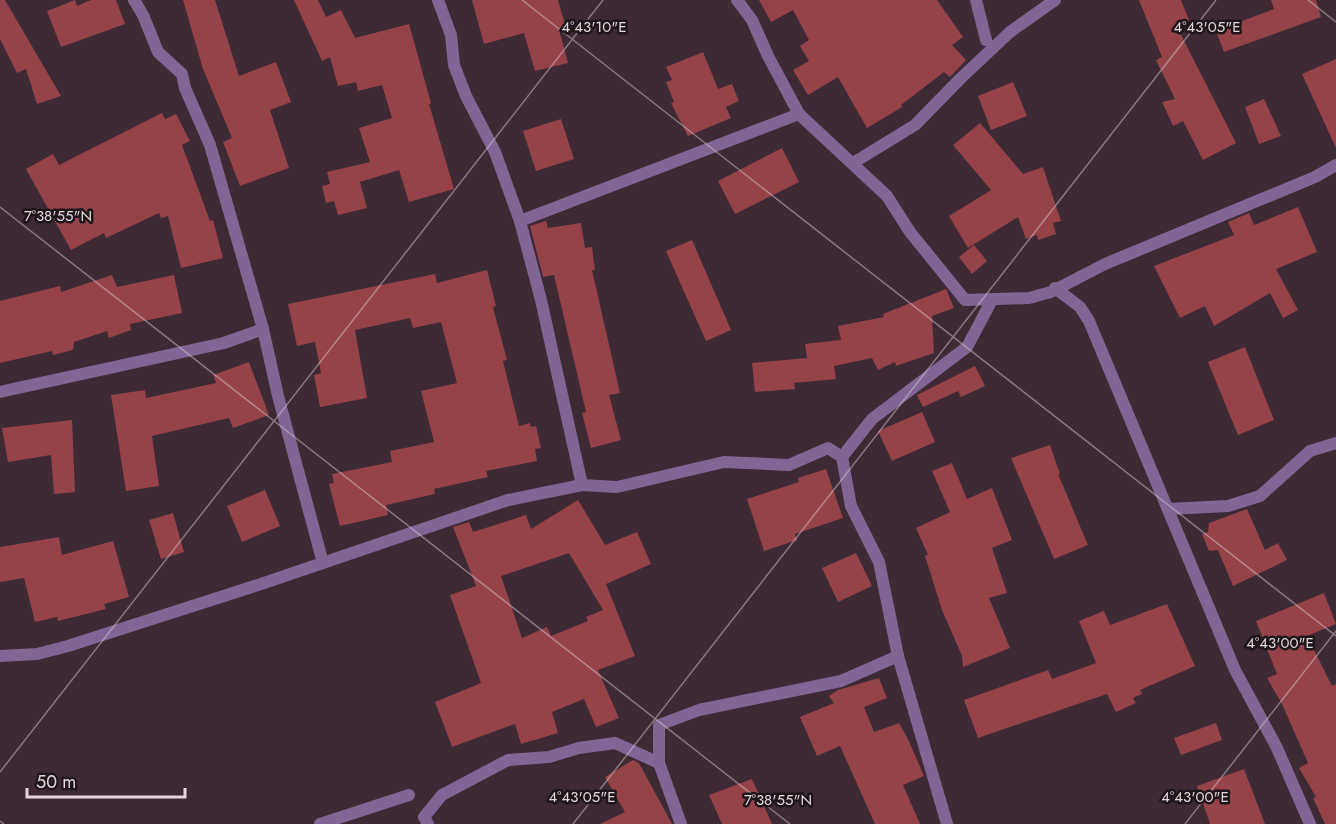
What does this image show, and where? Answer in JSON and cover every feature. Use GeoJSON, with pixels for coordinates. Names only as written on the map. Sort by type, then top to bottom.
{"type":"FeatureCollection","features":[{"type":"Feature","properties":{"kind":"street"},"geometry":{"type":"LineString","coordinates":[[134,0],[144,15],[158,52],[182,74],[185,88],[210,145],[263,329],[278,396],[323,563]]}},
{"type":"Feature","properties":{"kind":"street"},"geometry":{"type":"LineString","coordinates":[[438,0],[451,35],[454,65],[466,96],[495,152],[520,221],[542,300],[582,485]]}},
{"type":"Feature","properties":{"kind":"street"},"geometry":{"type":"LineString","coordinates":[[737,0],[752,20],[799,114],[887,196],[910,232],[964,300],[1029,298],[1315,177],[1336,165]]}},
{"type":"Feature","properties":{"kind":"street"},"geometry":{"type":"LineString","coordinates":[[976,0],[986,40]]}},
{"type":"Feature","properties":{"kind":"street"},"geometry":{"type":"LineString","coordinates":[[853,163],[915,125],[960,78],[1010,32],[1055,0]]}},
{"type":"Feature","properties":{"kind":"street"},"geometry":{"type":"LineString","coordinates":[[520,221],[799,114]]}},
{"type":"Feature","properties":{"kind":"street"},"geometry":{"type":"LineString","coordinates":[[1055,288],[1080,307],[1089,321],[1235,670],[1277,748],[1310,824]]}},
{"type":"Feature","properties":{"kind":"street"},"geometry":{"type":"LineString","coordinates":[[842,457],[872,419],[967,347],[992,300]]}},
{"type":"Feature","properties":{"kind":"street"},"geometry":{"type":"LineString","coordinates":[[0,392],[224,343],[263,329]]}},
{"type":"Feature","properties":{"kind":"street"},"geometry":{"type":"LineString","coordinates":[[1168,509],[1228,506],[1260,496],[1310,452],[1336,442]]}},
{"type":"Feature","properties":{"kind":"street"},"geometry":{"type":"LineString","coordinates":[[0,656],[38,654],[68,646],[508,501],[582,485],[616,487],[724,462],[789,465],[828,448],[842,457],[851,506],[879,562],[898,657],[947,824]]}},
{"type":"Feature","properties":{"kind":"street"},"geometry":{"type":"LineString","coordinates":[[681,824],[658,763],[659,725],[699,710],[840,681],[898,657]]}},
{"type":"Feature","properties":{"kind":"street"},"geometry":{"type":"LineString","coordinates":[[428,824],[424,817],[442,795],[508,760],[549,757],[579,748],[615,743],[658,763]]}},
{"type":"Feature","properties":{"kind":"street"},"geometry":{"type":"LineString","coordinates":[[320,824],[409,795]]}},
{"type":"Feature","properties":{"kind":"building"},"geometry":{"type":"Polygon","coordinates":[[[0,0],[5,0],[61,96],[37,104],[26,69],[17,73],[0,39],[0,0]]]}},
{"type":"Feature","properties":{"kind":"building"},"geometry":{"type":"Polygon","coordinates":[[[75,0],[77,6],[91,0],[116,0],[125,24],[61,47],[47,11],[75,0]]]}},
{"type":"Feature","properties":{"kind":"building"},"geometry":{"type":"Polygon","coordinates":[[[183,0],[215,0],[239,76],[276,62],[291,102],[270,110],[289,168],[240,186],[223,142],[232,138],[203,69],[183,0]]]}},
{"type":"Feature","properties":{"kind":"building"},"geometry":{"type":"Polygon","coordinates":[[[294,0],[318,0],[326,17],[341,10],[355,38],[409,24],[454,189],[409,202],[399,170],[360,182],[367,208],[338,215],[334,201],[326,203],[322,186],[330,184],[327,172],[370,162],[359,128],[392,118],[382,85],[358,91],[356,82],[338,86],[330,57],[322,61],[294,0]]]}},
{"type":"Feature","properties":{"kind":"building"},"geometry":{"type":"Polygon","coordinates":[[[472,0],[558,0],[566,28],[559,30],[568,63],[535,71],[524,33],[484,44],[472,0]]]}},
{"type":"Feature","properties":{"kind":"building"},"geometry":{"type":"Polygon","coordinates":[[[759,0],[937,0],[963,37],[952,45],[966,60],[950,77],[944,72],[901,105],[902,107],[867,128],[838,77],[808,95],[793,70],[809,61],[800,46],[809,40],[793,10],[771,22],[759,0]]]}},
{"type":"Feature","properties":{"kind":"building"},"geometry":{"type":"Polygon","coordinates":[[[1139,0],[1181,0],[1189,20],[1176,25],[1236,143],[1203,160],[1183,121],[1173,126],[1162,102],[1175,99],[1156,60],[1162,57],[1139,0]]]}},
{"type":"Feature","properties":{"kind":"building"},"geometry":{"type":"Polygon","coordinates":[[[1271,0],[1316,0],[1321,17],[1224,52],[1216,31],[1274,9],[1271,0]]]}},
{"type":"Feature","properties":{"kind":"building"},"geometry":{"type":"Polygon","coordinates":[[[703,52],[718,89],[732,84],[739,101],[726,107],[731,118],[688,136],[671,103],[674,102],[666,82],[672,80],[666,67],[703,52]]]}},
{"type":"Feature","properties":{"kind":"building"},"geometry":{"type":"Polygon","coordinates":[[[1336,59],[1336,148],[1302,74],[1336,59]]]}},
{"type":"Feature","properties":{"kind":"building"},"geometry":{"type":"Polygon","coordinates":[[[1013,82],[1027,116],[991,130],[978,96],[1013,82]]]}},
{"type":"Feature","properties":{"kind":"building"},"geometry":{"type":"Polygon","coordinates":[[[1264,99],[1281,136],[1259,144],[1245,107],[1264,99]]]}},
{"type":"Feature","properties":{"kind":"building"},"geometry":{"type":"Polygon","coordinates":[[[162,113],[165,119],[176,114],[190,141],[182,145],[210,221],[213,220],[223,258],[181,268],[168,216],[161,218],[159,213],[106,238],[104,233],[71,250],[26,169],[53,154],[59,165],[162,113]]]}},
{"type":"Feature","properties":{"kind":"building"},"geometry":{"type":"Polygon","coordinates":[[[561,119],[574,159],[536,171],[523,131],[561,119]]]}},
{"type":"Feature","properties":{"kind":"building"},"geometry":{"type":"Polygon","coordinates":[[[980,123],[1023,174],[1043,167],[1061,221],[1053,223],[1056,234],[1038,240],[1037,235],[1026,239],[1018,217],[968,248],[949,216],[991,190],[953,145],[980,123]]]}},
{"type":"Feature","properties":{"kind":"building"},"geometry":{"type":"Polygon","coordinates":[[[782,148],[799,182],[735,214],[718,181],[782,148]]]}},
{"type":"Feature","properties":{"kind":"building"},"geometry":{"type":"Polygon","coordinates":[[[1298,207],[1317,252],[1276,269],[1298,310],[1283,318],[1270,293],[1214,326],[1205,306],[1180,318],[1154,266],[1234,235],[1228,222],[1249,213],[1254,225],[1298,207]]]}},
{"type":"Feature","properties":{"kind":"building"},"geometry":{"type":"Polygon","coordinates":[[[546,221],[548,228],[581,223],[585,248],[592,247],[595,270],[592,270],[620,393],[609,395],[621,440],[591,448],[582,413],[586,412],[554,275],[543,277],[530,226],[546,221]]]}},
{"type":"Feature","properties":{"kind":"building"},"geometry":{"type":"Polygon","coordinates":[[[692,240],[731,330],[706,341],[666,251],[692,240]]]}},
{"type":"Feature","properties":{"kind":"building"},"geometry":{"type":"Polygon","coordinates":[[[974,245],[987,261],[972,274],[959,257],[974,245]]]}},
{"type":"Feature","properties":{"kind":"building"},"geometry":{"type":"Polygon","coordinates":[[[487,270],[496,306],[493,307],[507,360],[503,361],[519,426],[530,423],[531,427],[536,426],[541,448],[535,449],[537,461],[486,471],[488,477],[434,489],[435,494],[386,505],[388,515],[340,526],[329,484],[334,483],[332,474],[392,462],[390,451],[434,442],[421,391],[457,383],[441,322],[413,328],[410,318],[355,330],[367,398],[320,407],[314,375],[321,373],[315,342],[297,346],[288,304],[435,274],[437,283],[487,270]]]}},
{"type":"Feature","properties":{"kind":"building"},"geometry":{"type":"Polygon","coordinates":[[[112,275],[117,287],[174,275],[182,313],[130,324],[131,330],[109,338],[107,331],[74,342],[73,350],[53,355],[52,351],[0,363],[0,301],[60,286],[61,292],[112,275]]]}},
{"type":"Feature","properties":{"kind":"building"},"geometry":{"type":"Polygon","coordinates":[[[946,289],[954,308],[932,316],[934,353],[896,366],[895,362],[878,370],[872,358],[834,366],[836,379],[794,383],[795,389],[755,392],[752,363],[807,358],[805,344],[841,340],[838,326],[884,317],[883,314],[946,289]]]}},
{"type":"Feature","properties":{"kind":"building"},"geometry":{"type":"Polygon","coordinates":[[[1245,347],[1274,420],[1238,435],[1208,362],[1245,347]]]}},
{"type":"Feature","properties":{"kind":"building"},"geometry":{"type":"Polygon","coordinates":[[[249,362],[269,415],[233,428],[229,418],[152,436],[159,486],[126,491],[111,395],[145,390],[146,398],[216,383],[213,375],[249,362]]]}},
{"type":"Feature","properties":{"kind":"building"},"geometry":{"type":"Polygon","coordinates":[[[975,366],[985,386],[961,397],[958,391],[923,407],[917,395],[975,366]]]}},
{"type":"Feature","properties":{"kind":"building"},"geometry":{"type":"Polygon","coordinates":[[[922,412],[935,442],[892,461],[878,431],[922,412]]]}},
{"type":"Feature","properties":{"kind":"building"},"geometry":{"type":"Polygon","coordinates":[[[72,420],[75,492],[54,494],[51,455],[8,462],[2,428],[72,420]]]}},
{"type":"Feature","properties":{"kind":"building"},"geometry":{"type":"Polygon","coordinates":[[[1050,445],[1060,474],[1058,474],[1088,545],[1054,559],[1011,458],[1050,445]]]}},
{"type":"Feature","properties":{"kind":"building"},"geometry":{"type":"Polygon","coordinates":[[[952,463],[967,499],[992,488],[1012,540],[992,548],[1007,593],[989,598],[1010,648],[963,667],[962,656],[942,610],[925,556],[928,555],[916,528],[950,512],[932,471],[952,463]]]}},
{"type":"Feature","properties":{"kind":"building"},"geometry":{"type":"Polygon","coordinates":[[[826,469],[843,518],[795,534],[797,540],[764,551],[747,499],[799,482],[798,478],[826,469]]]}},
{"type":"Feature","properties":{"kind":"building"},"geometry":{"type":"Polygon","coordinates":[[[265,490],[280,526],[242,542],[227,506],[265,490]]]}},
{"type":"Feature","properties":{"kind":"building"},"geometry":{"type":"Polygon","coordinates":[[[578,500],[605,545],[637,532],[651,564],[606,584],[635,656],[598,670],[619,718],[596,727],[584,699],[552,712],[558,733],[521,744],[515,724],[452,747],[435,702],[481,683],[450,595],[476,586],[453,527],[469,522],[473,532],[526,515],[531,529],[578,500]],[[569,553],[501,576],[522,638],[547,627],[551,636],[588,621],[586,617],[603,610],[569,553]]]}},
{"type":"Feature","properties":{"kind":"building"},"geometry":{"type":"Polygon","coordinates":[[[1247,509],[1265,550],[1278,543],[1287,560],[1233,586],[1218,550],[1209,551],[1202,534],[1208,532],[1209,523],[1247,509]]]}},
{"type":"Feature","properties":{"kind":"building"},"geometry":{"type":"Polygon","coordinates":[[[173,513],[184,552],[161,559],[149,520],[173,513]]]}},
{"type":"Feature","properties":{"kind":"building"},"geometry":{"type":"Polygon","coordinates":[[[59,537],[62,555],[113,541],[129,597],[104,604],[106,609],[58,621],[57,617],[35,622],[24,578],[0,582],[0,547],[59,537]]]}},
{"type":"Feature","properties":{"kind":"building"},"geometry":{"type":"Polygon","coordinates":[[[856,553],[872,586],[838,602],[822,568],[856,553]]]}},
{"type":"Feature","properties":{"kind":"building"},"geometry":{"type":"Polygon","coordinates":[[[1324,593],[1336,624],[1307,636],[1332,686],[1336,684],[1336,824],[1325,824],[1313,798],[1316,797],[1299,768],[1308,763],[1282,704],[1267,678],[1277,674],[1256,621],[1324,593]]]}},
{"type":"Feature","properties":{"kind":"building"},"geometry":{"type":"Polygon","coordinates":[[[1167,604],[1195,666],[1140,690],[1142,694],[1133,698],[1136,703],[1116,712],[1107,694],[978,738],[964,700],[1048,670],[1052,679],[1096,663],[1079,621],[1104,611],[1110,625],[1167,604]]]}},
{"type":"Feature","properties":{"kind":"building"},"geometry":{"type":"Polygon","coordinates":[[[879,678],[887,698],[864,707],[874,732],[899,723],[908,739],[924,776],[903,785],[920,824],[875,824],[840,746],[817,756],[800,717],[834,703],[829,696],[838,690],[879,678]]]}},
{"type":"Feature","properties":{"kind":"building"},"geometry":{"type":"Polygon","coordinates":[[[1216,723],[1222,740],[1181,755],[1174,738],[1216,723]]]}},
{"type":"Feature","properties":{"kind":"building"},"geometry":{"type":"Polygon","coordinates":[[[633,760],[639,763],[672,824],[600,824],[625,812],[605,777],[633,760]]]}},
{"type":"Feature","properties":{"kind":"building"},"geometry":{"type":"Polygon","coordinates":[[[1244,769],[1265,824],[1210,824],[1197,786],[1244,769]]]}},
{"type":"Feature","properties":{"kind":"building"},"geometry":{"type":"Polygon","coordinates":[[[752,779],[772,824],[722,824],[709,795],[752,779]]]}}]}
